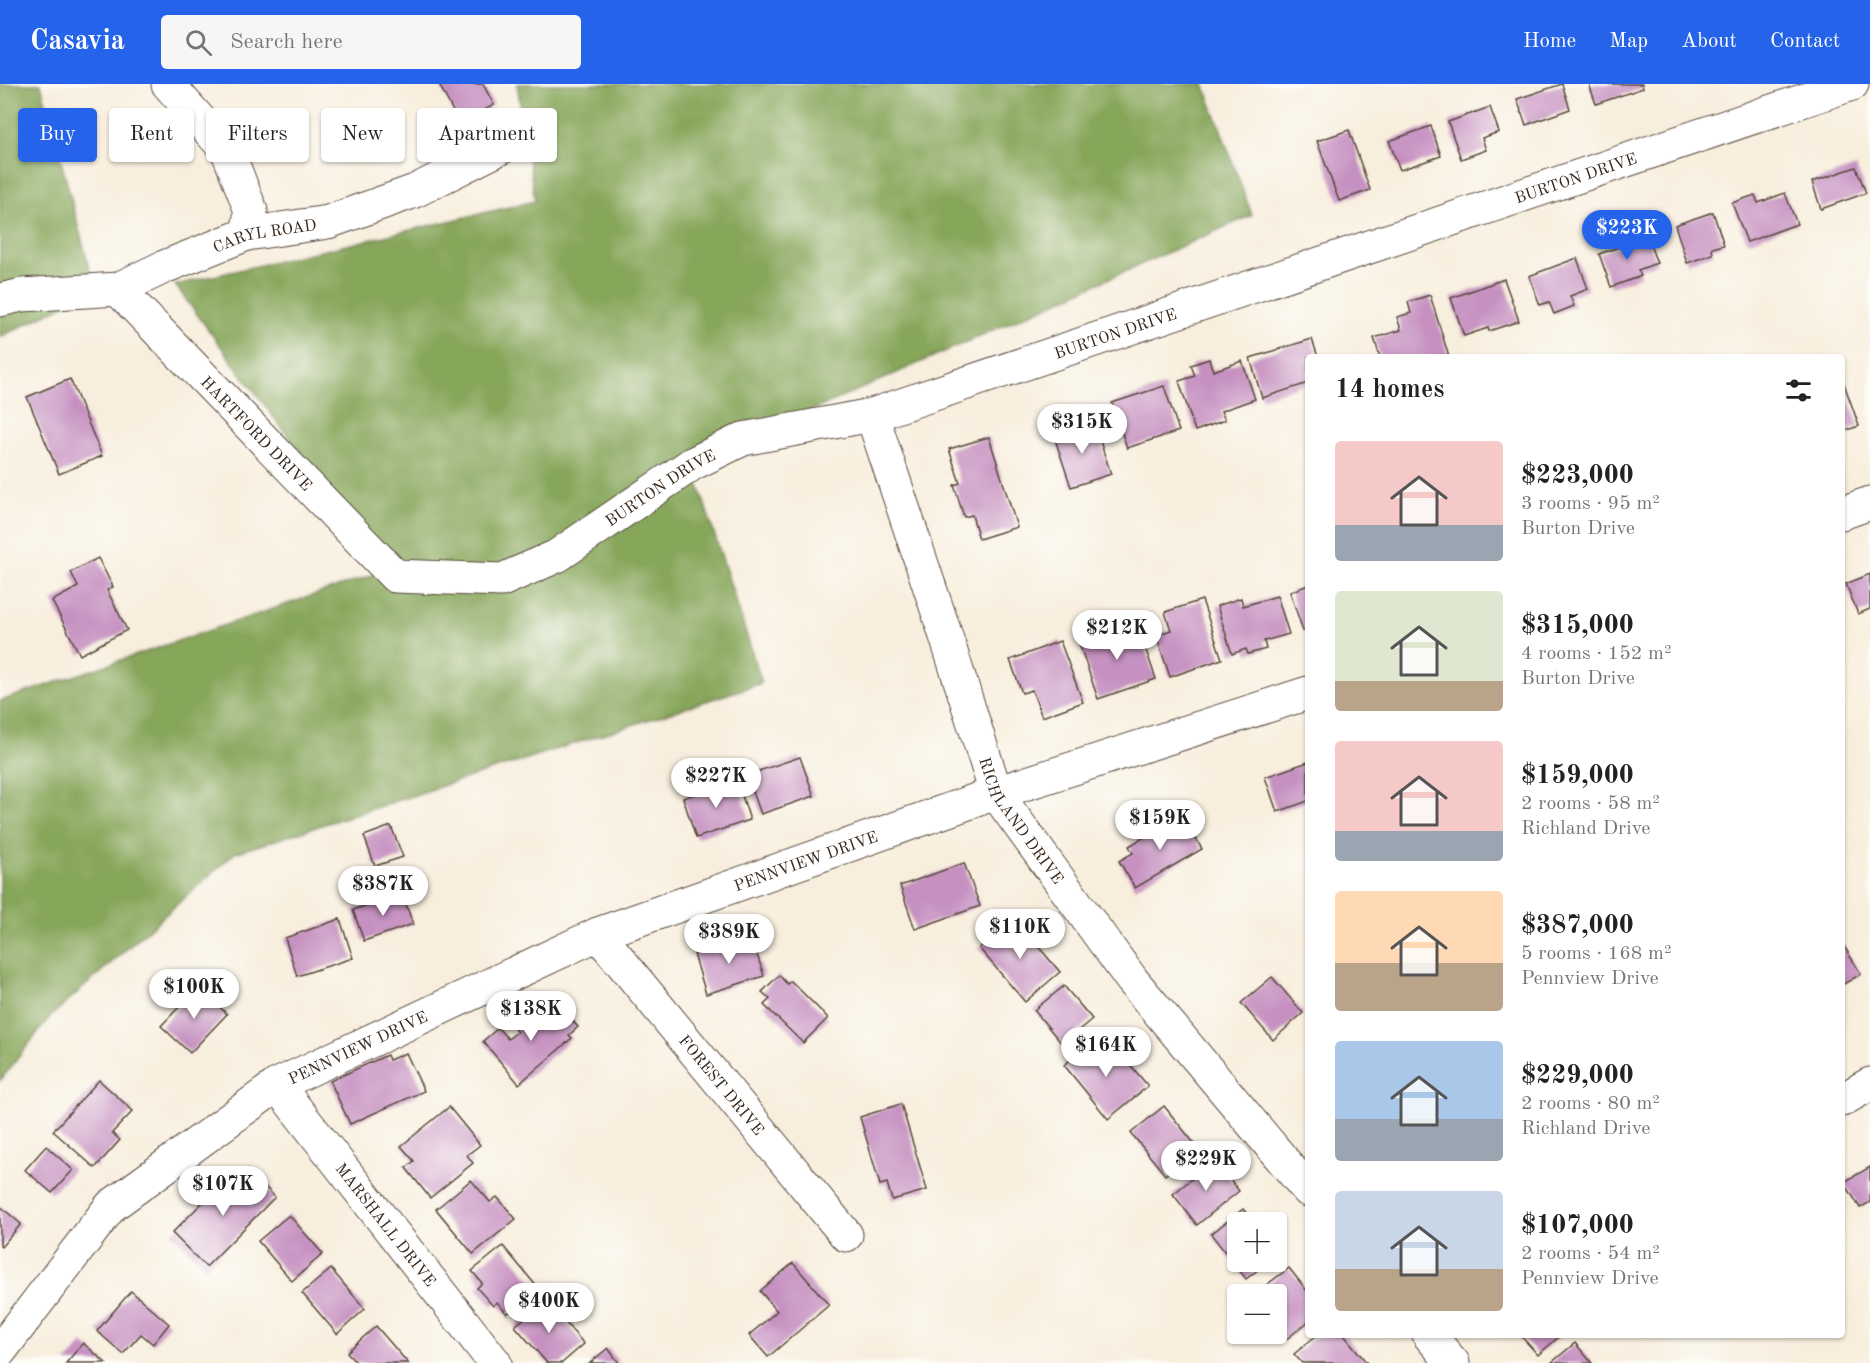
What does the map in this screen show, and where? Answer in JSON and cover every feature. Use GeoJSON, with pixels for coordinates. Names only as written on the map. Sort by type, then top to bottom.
{"type":"FeatureCollection","features":[{"type":"Feature","properties":{"kind":"street"},"geometry":{"type":"LineString","coordinates":[[168,84],[228,152],[251,211],[247,234]]}},
{"type":"Feature","properties":{"kind":"street","name":"BURTON DRIVE"},"geometry":{"type":"LineString","coordinates":[[395,576],[502,580],[557,556],[692,464],[743,439],[872,415],[1852,84]]}},
{"type":"Feature","properties":{"kind":"street","name":"CARYL ROAD"},"geometry":{"type":"LineString","coordinates":[[0,300],[22,295],[118,289],[164,267],[247,234],[328,222],[415,191],[472,162]]}},
{"type":"Feature","properties":{"kind":"street","name":"HARTFORD DRIVE"},"geometry":{"type":"LineString","coordinates":[[118,289],[395,576]]}},
{"type":"Feature","properties":{"kind":"street","name":"RICHLAND DRIVE"},"geometry":{"type":"LineString","coordinates":[[872,415],[996,793],[1132,980],[1305,1186]]}},
{"type":"Feature","properties":{"kind":"street"},"geometry":{"type":"LineString","coordinates":[[1845,512],[1870,503]]}},
{"type":"Feature","properties":{"kind":"street","name":"PENNVIEW DRIVE"},"geometry":{"type":"LineString","coordinates":[[0,1351],[111,1206],[277,1085],[598,934],[996,793],[1305,694]]}},
{"type":"Feature","properties":{"kind":"street","name":"FOREST DRIVE"},"geometry":{"type":"LineString","coordinates":[[598,934],[846,1235]]}},
{"type":"Feature","properties":{"kind":"street"},"geometry":{"type":"LineString","coordinates":[[1845,1098],[1870,1084]]}},
{"type":"Feature","properties":{"kind":"street","name":"MARSHALL DRIVE"},"geometry":{"type":"LineString","coordinates":[[277,1085],[495,1363]]}},
{"type":"Feature","properties":{"kind":"street"},"geometry":{"type":"LineString","coordinates":[[1432,1338],[1453,1363]]}},
{"type":"Feature","properties":{"kind":"green space"},"geometry":{"type":"Polygon","coordinates":[[[0,84],[41,84],[47,108],[18,108],[18,162],[61,162],[95,290],[0,337],[0,84]]]}},
{"type":"Feature","properties":{"kind":"green space"},"geometry":{"type":"Polygon","coordinates":[[[517,84],[1204,84],[1252,215],[692,464],[762,683],[235,853],[49,1018],[0,1081],[0,701],[388,570],[175,285],[535,201],[529,162],[557,162],[557,108],[521,108],[517,84]]]}},
{"type":"Feature","properties":{"kind":"building"},"geometry":{"type":"Polygon","coordinates":[[[439,84],[483,84],[494,105],[488,108],[451,108],[439,84]]]}},
{"type":"Feature","properties":{"kind":"building"},"geometry":{"type":"Polygon","coordinates":[[[1562,84],[1570,109],[1526,125],[1517,99],[1562,84]]]}},
{"type":"Feature","properties":{"kind":"building"},"geometry":{"type":"Polygon","coordinates":[[[1589,84],[1642,84],[1643,88],[1596,104],[1589,84]]]}},
{"type":"Feature","properties":{"kind":"building"},"geometry":{"type":"Polygon","coordinates":[[[1490,107],[1499,132],[1482,138],[1486,150],[1461,159],[1448,122],[1490,107]]]}},
{"type":"Feature","properties":{"kind":"building"},"geometry":{"type":"Polygon","coordinates":[[[1431,126],[1441,156],[1400,170],[1389,141],[1431,126]]]}},
{"type":"Feature","properties":{"kind":"building"},"geometry":{"type":"Polygon","coordinates":[[[1349,130],[1370,190],[1339,201],[1317,141],[1349,130]]]}},
{"type":"Feature","properties":{"kind":"building"},"geometry":{"type":"Polygon","coordinates":[[[1856,167],[1866,193],[1821,209],[1812,182],[1856,167]]]}},
{"type":"Feature","properties":{"kind":"building"},"geometry":{"type":"Polygon","coordinates":[[[1785,193],[1797,224],[1747,242],[1732,203],[1755,195],[1758,203],[1785,193]]]}},
{"type":"Feature","properties":{"kind":"building"},"geometry":{"type":"Polygon","coordinates":[[[1713,212],[1724,245],[1712,248],[1713,254],[1687,263],[1675,225],[1713,212]]]}},
{"type":"Feature","properties":{"kind":"building"},"geometry":{"type":"Polygon","coordinates":[[[1647,237],[1657,263],[1638,270],[1641,276],[1611,287],[1599,254],[1647,237]]]}},
{"type":"Feature","properties":{"kind":"building"},"geometry":{"type":"Polygon","coordinates":[[[1577,258],[1588,289],[1570,296],[1574,306],[1554,314],[1549,302],[1540,305],[1529,276],[1577,258]]]}},
{"type":"Feature","properties":{"kind":"building"},"geometry":{"type":"Polygon","coordinates":[[[1504,279],[1519,321],[1464,336],[1451,298],[1504,279]]]}},
{"type":"Feature","properties":{"kind":"building"},"geometry":{"type":"Polygon","coordinates":[[[1430,295],[1448,354],[1379,354],[1374,338],[1401,330],[1397,317],[1411,313],[1408,302],[1430,295]]]}},
{"type":"Feature","properties":{"kind":"building"},"geometry":{"type":"Polygon","coordinates":[[[1312,339],[1317,354],[1305,354],[1305,384],[1262,398],[1250,358],[1312,339]]]}},
{"type":"Feature","properties":{"kind":"building"},"geometry":{"type":"Polygon","coordinates":[[[1209,359],[1213,371],[1242,361],[1255,399],[1221,411],[1225,420],[1195,431],[1179,381],[1195,376],[1191,365],[1209,359]]]}},
{"type":"Feature","properties":{"kind":"building"},"geometry":{"type":"Polygon","coordinates":[[[70,379],[102,456],[59,474],[27,397],[70,379]]]}},
{"type":"Feature","properties":{"kind":"building"},"geometry":{"type":"Polygon","coordinates":[[[1164,386],[1179,431],[1127,448],[1112,403],[1164,386]]]}},
{"type":"Feature","properties":{"kind":"building"},"geometry":{"type":"Polygon","coordinates":[[[1845,386],[1859,426],[1845,431],[1845,386]]]}},
{"type":"Feature","properties":{"kind":"building"},"geometry":{"type":"Polygon","coordinates":[[[1094,423],[1111,474],[1071,487],[1054,436],[1094,423]]]}},
{"type":"Feature","properties":{"kind":"building"},"geometry":{"type":"Polygon","coordinates":[[[989,437],[1017,527],[979,539],[972,515],[964,517],[954,485],[960,483],[949,449],[989,437]]]}},
{"type":"Feature","properties":{"kind":"building"},"geometry":{"type":"Polygon","coordinates":[[[98,558],[113,587],[107,590],[127,630],[80,655],[52,601],[78,587],[71,572],[98,558]]]}},
{"type":"Feature","properties":{"kind":"building"},"geometry":{"type":"Polygon","coordinates":[[[1870,574],[1870,609],[1858,614],[1846,584],[1870,574]]]}},
{"type":"Feature","properties":{"kind":"building"},"geometry":{"type":"Polygon","coordinates":[[[1305,586],[1305,631],[1303,631],[1290,592],[1305,586]]]}},
{"type":"Feature","properties":{"kind":"building"},"geometry":{"type":"Polygon","coordinates":[[[1277,596],[1289,634],[1264,641],[1266,649],[1248,654],[1246,649],[1232,654],[1217,606],[1241,598],[1243,606],[1277,596]]]}},
{"type":"Feature","properties":{"kind":"building"},"geometry":{"type":"Polygon","coordinates":[[[1202,600],[1222,659],[1170,677],[1156,635],[1171,630],[1165,612],[1202,600]]]}},
{"type":"Feature","properties":{"kind":"building"},"geometry":{"type":"Polygon","coordinates":[[[1137,624],[1156,679],[1098,699],[1079,643],[1137,624]]]}},
{"type":"Feature","properties":{"kind":"building"},"geometry":{"type":"Polygon","coordinates":[[[1060,641],[1083,702],[1042,717],[1032,690],[1022,693],[1010,660],[1060,641]]]}},
{"type":"Feature","properties":{"kind":"building"},"geometry":{"type":"Polygon","coordinates":[[[800,757],[814,796],[761,814],[747,775],[800,757]]]}},
{"type":"Feature","properties":{"kind":"building"},"geometry":{"type":"Polygon","coordinates":[[[1305,763],[1305,802],[1277,812],[1265,777],[1305,763]]]}},
{"type":"Feature","properties":{"kind":"building"},"geometry":{"type":"Polygon","coordinates":[[[737,780],[750,820],[696,838],[683,798],[737,780]]]}},
{"type":"Feature","properties":{"kind":"building"},"geometry":{"type":"Polygon","coordinates":[[[1182,815],[1202,849],[1135,888],[1119,861],[1133,853],[1129,846],[1182,815]]]}},
{"type":"Feature","properties":{"kind":"building"},"geometry":{"type":"Polygon","coordinates":[[[391,826],[403,857],[375,866],[364,836],[391,826]]]}},
{"type":"Feature","properties":{"kind":"building"},"geometry":{"type":"Polygon","coordinates":[[[964,863],[980,906],[915,929],[900,886],[964,863]]]}},
{"type":"Feature","properties":{"kind":"building"},"geometry":{"type":"Polygon","coordinates":[[[402,893],[413,924],[364,941],[353,910],[402,893]]]}},
{"type":"Feature","properties":{"kind":"building"},"geometry":{"type":"Polygon","coordinates":[[[1014,918],[1060,972],[1025,1002],[979,948],[1014,918]]]}},
{"type":"Feature","properties":{"kind":"building"},"geometry":{"type":"Polygon","coordinates":[[[340,919],[353,958],[297,976],[285,938],[340,919]]]}},
{"type":"Feature","properties":{"kind":"building"},"geometry":{"type":"Polygon","coordinates":[[[751,936],[764,976],[706,994],[694,954],[751,936]]]}},
{"type":"Feature","properties":{"kind":"building"},"geometry":{"type":"Polygon","coordinates":[[[1845,948],[1861,974],[1845,983],[1845,948]]]}},
{"type":"Feature","properties":{"kind":"building"},"geometry":{"type":"Polygon","coordinates":[[[779,975],[787,984],[791,981],[828,1018],[803,1043],[764,1005],[770,999],[762,992],[779,975]]]}},
{"type":"Feature","properties":{"kind":"building"},"geometry":{"type":"Polygon","coordinates":[[[1272,977],[1303,1013],[1273,1040],[1241,1003],[1272,977]]]}},
{"type":"Feature","properties":{"kind":"building"},"geometry":{"type":"Polygon","coordinates":[[[1064,986],[1092,1019],[1062,1044],[1034,1010],[1064,986]]]}},
{"type":"Feature","properties":{"kind":"building"},"geometry":{"type":"Polygon","coordinates":[[[198,987],[227,1014],[190,1053],[161,1026],[198,987]]]}},
{"type":"Feature","properties":{"kind":"building"},"geometry":{"type":"Polygon","coordinates":[[[546,1007],[555,1017],[563,1010],[578,1027],[569,1035],[572,1038],[519,1084],[483,1041],[498,1028],[508,1039],[517,1032],[511,1025],[523,1014],[530,1022],[546,1007]]]}},
{"type":"Feature","properties":{"kind":"building"},"geometry":{"type":"Polygon","coordinates":[[[1096,1039],[1114,1061],[1122,1055],[1148,1086],[1108,1119],[1064,1065],[1096,1039]]]}},
{"type":"Feature","properties":{"kind":"building"},"geometry":{"type":"Polygon","coordinates":[[[406,1053],[424,1091],[350,1124],[330,1081],[387,1055],[389,1060],[406,1053]]]}},
{"type":"Feature","properties":{"kind":"building"},"geometry":{"type":"Polygon","coordinates":[[[99,1080],[133,1111],[112,1133],[120,1140],[95,1168],[53,1131],[99,1080]]]}},
{"type":"Feature","properties":{"kind":"building"},"geometry":{"type":"Polygon","coordinates":[[[901,1104],[927,1190],[892,1200],[887,1183],[880,1185],[860,1117],[901,1104]]]}},
{"type":"Feature","properties":{"kind":"building"},"geometry":{"type":"Polygon","coordinates":[[[1164,1106],[1198,1148],[1165,1175],[1131,1133],[1164,1106]]]}},
{"type":"Feature","properties":{"kind":"building"},"geometry":{"type":"Polygon","coordinates":[[[449,1107],[480,1145],[467,1155],[473,1163],[430,1198],[406,1168],[414,1161],[401,1146],[449,1107]]]}},
{"type":"Feature","properties":{"kind":"building"},"geometry":{"type":"Polygon","coordinates":[[[46,1146],[73,1170],[52,1193],[25,1170],[46,1146]]]}},
{"type":"Feature","properties":{"kind":"building"},"geometry":{"type":"Polygon","coordinates":[[[1215,1160],[1239,1191],[1197,1225],[1173,1194],[1215,1160]]]}},
{"type":"Feature","properties":{"kind":"building"},"geometry":{"type":"Polygon","coordinates":[[[1870,1167],[1870,1202],[1860,1208],[1845,1181],[1870,1167]]]}},
{"type":"Feature","properties":{"kind":"building"},"geometry":{"type":"Polygon","coordinates":[[[247,1169],[275,1197],[206,1267],[172,1233],[224,1181],[229,1186],[247,1169]]]}},
{"type":"Feature","properties":{"kind":"building"},"geometry":{"type":"Polygon","coordinates":[[[471,1180],[490,1202],[497,1197],[516,1219],[473,1254],[436,1209],[471,1180]]]}},
{"type":"Feature","properties":{"kind":"building"},"geometry":{"type":"Polygon","coordinates":[[[0,1206],[21,1224],[1,1247],[0,1246],[0,1206]]]}},
{"type":"Feature","properties":{"kind":"building"},"geometry":{"type":"Polygon","coordinates":[[[289,1215],[323,1254],[292,1281],[258,1241],[289,1215]]]}},
{"type":"Feature","properties":{"kind":"building"},"geometry":{"type":"Polygon","coordinates":[[[1227,1222],[1227,1255],[1211,1234],[1227,1222]]]}},
{"type":"Feature","properties":{"kind":"building"},"geometry":{"type":"Polygon","coordinates":[[[503,1246],[538,1288],[507,1314],[497,1302],[493,1306],[477,1288],[482,1283],[472,1271],[503,1246]]]}},
{"type":"Feature","properties":{"kind":"building"},"geometry":{"type":"Polygon","coordinates":[[[793,1263],[829,1305],[768,1357],[749,1335],[777,1311],[760,1291],[793,1263]]]}},
{"type":"Feature","properties":{"kind":"building"},"geometry":{"type":"Polygon","coordinates":[[[1289,1268],[1305,1288],[1305,1324],[1287,1339],[1287,1284],[1268,1284],[1287,1272],[1289,1268]]]}},
{"type":"Feature","properties":{"kind":"building"},"geometry":{"type":"Polygon","coordinates":[[[331,1269],[365,1309],[337,1334],[302,1293],[331,1269]]]}},
{"type":"Feature","properties":{"kind":"building"},"geometry":{"type":"Polygon","coordinates":[[[1241,1272],[1255,1272],[1246,1279],[1241,1272]]]}},
{"type":"Feature","properties":{"kind":"building"},"geometry":{"type":"Polygon","coordinates":[[[131,1291],[169,1324],[153,1344],[141,1334],[123,1354],[97,1331],[131,1291]]]}},
{"type":"Feature","properties":{"kind":"building"},"geometry":{"type":"Polygon","coordinates":[[[546,1300],[584,1344],[562,1363],[547,1363],[515,1326],[546,1300]]]}},
{"type":"Feature","properties":{"kind":"building"},"geometry":{"type":"Polygon","coordinates":[[[376,1326],[408,1363],[357,1363],[347,1352],[376,1326]]]}},
{"type":"Feature","properties":{"kind":"building"},"geometry":{"type":"Polygon","coordinates":[[[1313,1338],[1346,1338],[1367,1363],[1302,1363],[1294,1354],[1313,1338]]]}},
{"type":"Feature","properties":{"kind":"building"},"geometry":{"type":"Polygon","coordinates":[[[1523,1338],[1558,1338],[1538,1355],[1523,1338]]]}},
{"type":"Feature","properties":{"kind":"building"},"geometry":{"type":"Polygon","coordinates":[[[83,1343],[106,1363],[66,1363],[83,1343]]]}},
{"type":"Feature","properties":{"kind":"building"},"geometry":{"type":"Polygon","coordinates":[[[1575,1343],[1592,1363],[1551,1363],[1575,1343]]]}},
{"type":"Feature","properties":{"kind":"building"},"geometry":{"type":"Polygon","coordinates":[[[608,1348],[619,1363],[590,1363],[608,1348]]]}}]}
